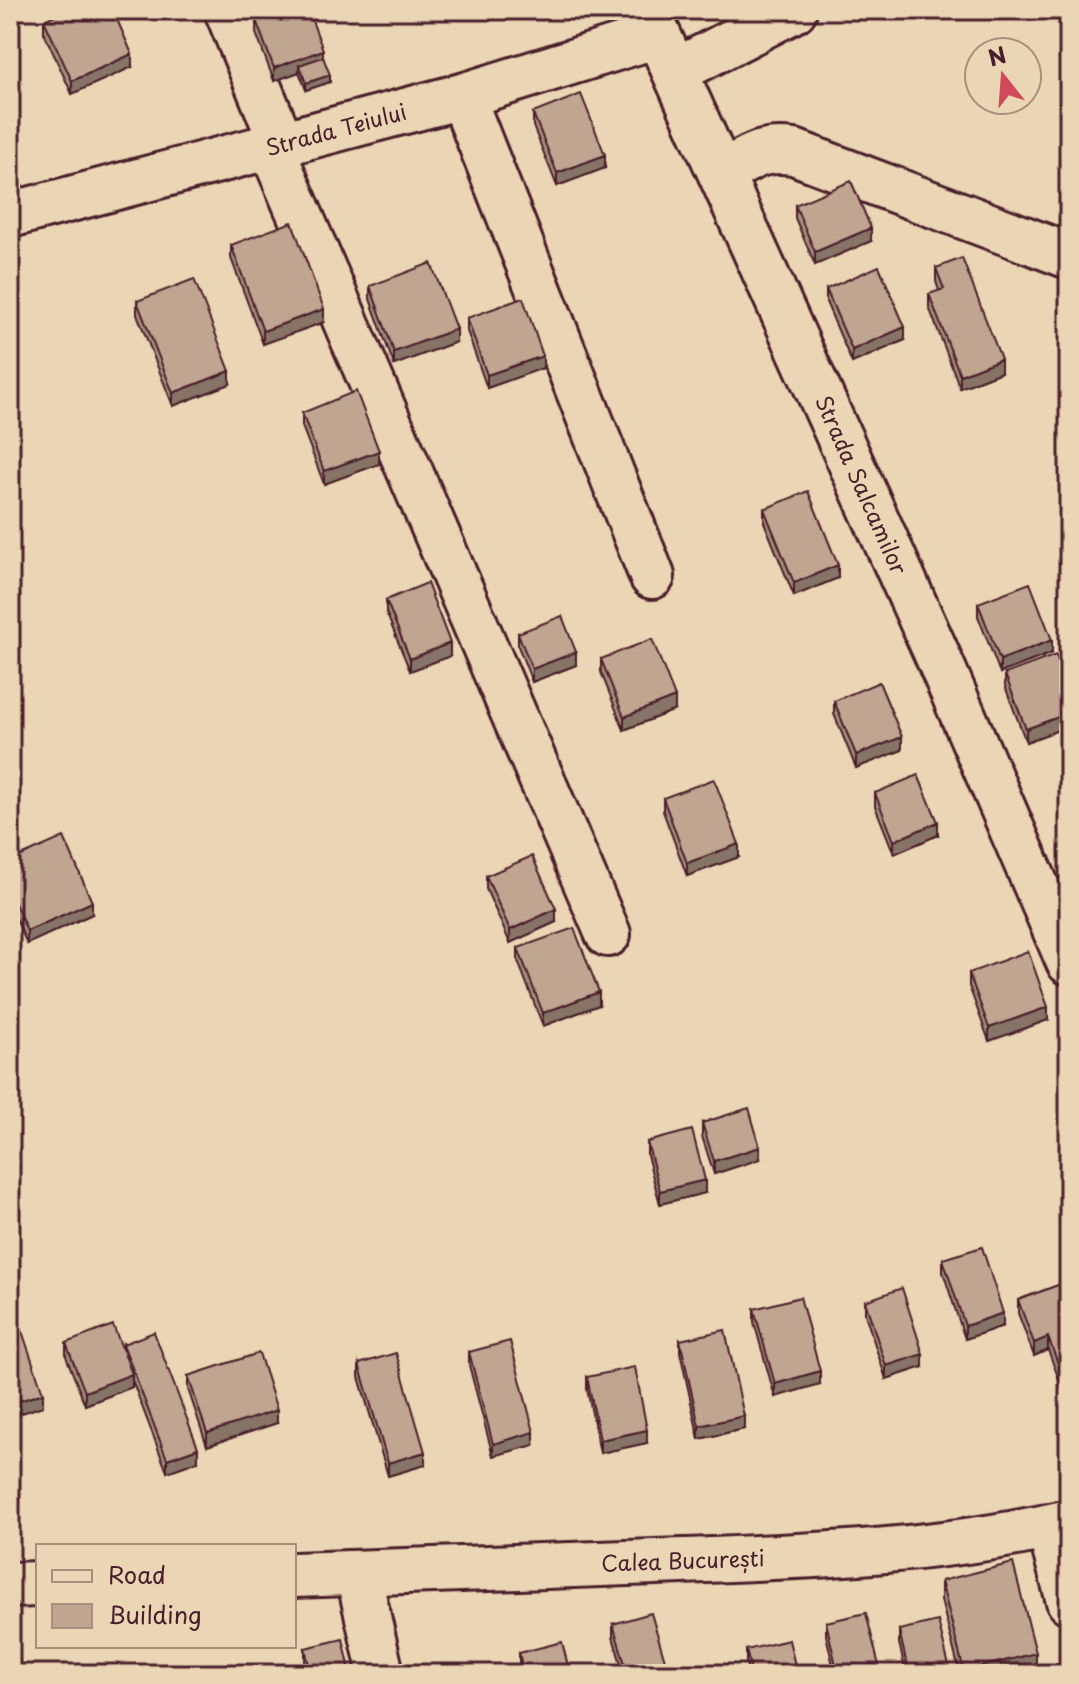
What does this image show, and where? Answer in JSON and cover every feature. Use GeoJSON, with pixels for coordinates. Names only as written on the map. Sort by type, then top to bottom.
{"type":"FeatureCollection","features":[{"type":"Feature","properties":{"kind":"street"},"geometry":{"type":"LineString","coordinates":[[227,10],[276,146],[608,934]]}},
{"type":"Feature","properties":{"kind":"street","name":"Strada Teiului"},"geometry":{"type":"LineString","coordinates":[[10,215],[462,96],[660,39],[794,10]]}},
{"type":"Feature","properties":{"kind":"street","name":"Strada Salcamilor"},"geometry":{"type":"LineString","coordinates":[[660,39],[935,650],[1069,962]]}},
{"type":"Feature","properties":{"kind":"street"},"geometry":{"type":"LineString","coordinates":[[462,96],[652,576]]}},
{"type":"Feature","properties":{"kind":"street"},"geometry":{"type":"LineString","coordinates":[[721,174],[764,151],[794,152],[1069,256]]}},
{"type":"Feature","properties":{"kind":"street"},"geometry":{"type":"LineString","coordinates":[[1059,1525],[1069,1601]]}},
{"type":"Feature","properties":{"kind":"street","name":"Calea București"},"geometry":{"type":"LineString","coordinates":[[296,1575],[799,1556],[927,1545],[1059,1525]]}},
{"type":"Feature","properties":{"kind":"street"},"geometry":{"type":"LineString","coordinates":[[358,1573],[381,1674]]}},
{"type":"Feature","properties":{"kind":"street"},"geometry":{"type":"LineString","coordinates":[[10,1585],[36,1584]]}},
{"type":"Feature","properties":{"kind":"building"},"geometry":{"type":"Polygon","coordinates":[[[66,10],[113,10],[132,54],[72,81],[44,20],[66,10]]]}},
{"type":"Feature","properties":{"kind":"building"},"geometry":{"type":"Polygon","coordinates":[[[282,10],[308,10],[323,50],[274,68],[256,20],[282,10]]]}},
{"type":"Feature","properties":{"kind":"building"},"geometry":{"type":"Polygon","coordinates":[[[323,57],[330,75],[306,83],[299,65],[323,57]]]}},
{"type":"Feature","properties":{"kind":"building"},"geometry":{"type":"Polygon","coordinates":[[[581,94],[605,155],[557,173],[533,113],[581,94]]]}},
{"type":"Feature","properties":{"kind":"building"},"geometry":{"type":"Polygon","coordinates":[[[851,181],[871,228],[815,252],[795,205],[851,181]]]}},
{"type":"Feature","properties":{"kind":"building"},"geometry":{"type":"Polygon","coordinates":[[[292,222],[324,309],[263,331],[231,245],[292,222]]]}},
{"type":"Feature","properties":{"kind":"building"},"geometry":{"type":"Polygon","coordinates":[[[962,258],[1001,359],[960,375],[929,294],[944,289],[936,268],[962,258]]]}},
{"type":"Feature","properties":{"kind":"building"},"geometry":{"type":"Polygon","coordinates":[[[431,263],[456,329],[394,352],[370,286],[431,263]]]}},
{"type":"Feature","properties":{"kind":"building"},"geometry":{"type":"Polygon","coordinates":[[[879,266],[905,327],[852,350],[826,289],[879,266]]]}},
{"type":"Feature","properties":{"kind":"building"},"geometry":{"type":"Polygon","coordinates":[[[194,279],[230,371],[173,393],[137,301],[194,279]]]}},
{"type":"Feature","properties":{"kind":"building"},"geometry":{"type":"Polygon","coordinates":[[[523,298],[543,356],[487,375],[467,318],[523,298]]]}},
{"type":"Feature","properties":{"kind":"building"},"geometry":{"type":"Polygon","coordinates":[[[356,391],[379,451],[324,471],[302,413],[356,391]]]}},
{"type":"Feature","properties":{"kind":"building"},"geometry":{"type":"Polygon","coordinates":[[[808,491],[838,565],[794,583],[764,509],[808,491]]]}},
{"type":"Feature","properties":{"kind":"building"},"geometry":{"type":"Polygon","coordinates":[[[427,583],[450,643],[410,659],[386,600],[427,583]]]}},
{"type":"Feature","properties":{"kind":"building"},"geometry":{"type":"Polygon","coordinates":[[[1030,583],[1052,640],[1000,660],[978,603],[1030,583]]]}},
{"type":"Feature","properties":{"kind":"building"},"geometry":{"type":"Polygon","coordinates":[[[562,616],[576,652],[532,669],[518,633],[562,616]]]}},
{"type":"Feature","properties":{"kind":"building"},"geometry":{"type":"Polygon","coordinates":[[[652,639],[675,697],[624,717],[601,659],[652,639]]]}},
{"type":"Feature","properties":{"kind":"building"},"geometry":{"type":"Polygon","coordinates":[[[1056,655],[1069,690],[1069,713],[1026,729],[1005,674],[1056,655]]]}},
{"type":"Feature","properties":{"kind":"building"},"geometry":{"type":"Polygon","coordinates":[[[879,682],[902,737],[856,755],[834,701],[879,682]]]}},
{"type":"Feature","properties":{"kind":"building"},"geometry":{"type":"Polygon","coordinates":[[[918,775],[938,822],[894,841],[875,793],[918,775]]]}},
{"type":"Feature","properties":{"kind":"building"},"geometry":{"type":"Polygon","coordinates":[[[714,779],[739,844],[687,863],[663,798],[714,779]]]}},
{"type":"Feature","properties":{"kind":"building"},"geometry":{"type":"Polygon","coordinates":[[[64,837],[92,902],[27,931],[10,892],[10,861],[64,837]]]}},
{"type":"Feature","properties":{"kind":"building"},"geometry":{"type":"Polygon","coordinates":[[[532,856],[556,909],[510,930],[486,876],[532,856]]]}},
{"type":"Feature","properties":{"kind":"building"},"geometry":{"type":"Polygon","coordinates":[[[574,928],[599,992],[543,1013],[518,948],[574,928]]]}},
{"type":"Feature","properties":{"kind":"building"},"geometry":{"type":"Polygon","coordinates":[[[1028,951],[1048,1007],[989,1028],[969,973],[1028,951]]]}},
{"type":"Feature","properties":{"kind":"building"},"geometry":{"type":"Polygon","coordinates":[[[749,1108],[760,1147],[714,1161],[702,1123],[749,1108]]]}},
{"type":"Feature","properties":{"kind":"building"},"geometry":{"type":"Polygon","coordinates":[[[692,1130],[705,1180],[660,1191],[647,1142],[692,1130]]]}},
{"type":"Feature","properties":{"kind":"building"},"geometry":{"type":"Polygon","coordinates":[[[982,1247],[1003,1313],[965,1326],[943,1259],[982,1247]]]}},
{"type":"Feature","properties":{"kind":"building"},"geometry":{"type":"Polygon","coordinates":[[[1069,1281],[1069,1393],[1048,1337],[1034,1343],[1018,1300],[1069,1281]]]}},
{"type":"Feature","properties":{"kind":"building"},"geometry":{"type":"Polygon","coordinates":[[[902,1288],[923,1354],[886,1366],[865,1301],[902,1288]]]}},
{"type":"Feature","properties":{"kind":"building"},"geometry":{"type":"Polygon","coordinates":[[[800,1297],[820,1371],[775,1384],[754,1309],[800,1297]]]}},
{"type":"Feature","properties":{"kind":"building"},"geometry":{"type":"Polygon","coordinates":[[[113,1325],[132,1374],[85,1392],[66,1343],[113,1325]]]}},
{"type":"Feature","properties":{"kind":"building"},"geometry":{"type":"Polygon","coordinates":[[[21,1328],[43,1393],[10,1404],[10,1332],[21,1328]]]}},
{"type":"Feature","properties":{"kind":"building"},"geometry":{"type":"Polygon","coordinates":[[[725,1330],[744,1416],[699,1426],[680,1340],[725,1330]]]}},
{"type":"Feature","properties":{"kind":"building"},"geometry":{"type":"Polygon","coordinates":[[[154,1332],[198,1448],[167,1459],[123,1344],[154,1332]]]}},
{"type":"Feature","properties":{"kind":"building"},"geometry":{"type":"Polygon","coordinates":[[[510,1341],[534,1432],[493,1444],[469,1352],[510,1341]]]}},
{"type":"Feature","properties":{"kind":"building"},"geometry":{"type":"Polygon","coordinates":[[[259,1353],[277,1410],[207,1433],[188,1376],[259,1353]]]}},
{"type":"Feature","properties":{"kind":"building"},"geometry":{"type":"Polygon","coordinates":[[[396,1353],[425,1452],[388,1463],[359,1364],[396,1353]]]}},
{"type":"Feature","properties":{"kind":"building"},"geometry":{"type":"Polygon","coordinates":[[[635,1367],[647,1430],[600,1440],[587,1377],[635,1367]]]}},
{"type":"Feature","properties":{"kind":"building"},"geometry":{"type":"Polygon","coordinates":[[[1013,1563],[1036,1653],[964,1671],[941,1581],[1013,1563]]]}},
{"type":"Feature","properties":{"kind":"building"},"geometry":{"type":"Polygon","coordinates":[[[651,1613],[669,1674],[628,1674],[613,1624],[651,1613]]]}},
{"type":"Feature","properties":{"kind":"building"},"geometry":{"type":"Polygon","coordinates":[[[866,1613],[881,1674],[838,1674],[826,1622],[866,1613]]]}},
{"type":"Feature","properties":{"kind":"building"},"geometry":{"type":"Polygon","coordinates":[[[938,1621],[951,1674],[909,1674],[899,1630],[938,1621]]]}},
{"type":"Feature","properties":{"kind":"building"},"geometry":{"type":"Polygon","coordinates":[[[343,1639],[351,1674],[311,1674],[305,1648],[343,1639]]]}},
{"type":"Feature","properties":{"kind":"building"},"geometry":{"type":"Polygon","coordinates":[[[789,1640],[797,1674],[752,1674],[746,1650],[789,1640]]]}},
{"type":"Feature","properties":{"kind":"building"},"geometry":{"type":"Polygon","coordinates":[[[562,1642],[570,1674],[524,1674],[519,1653],[562,1642]]]}}]}
